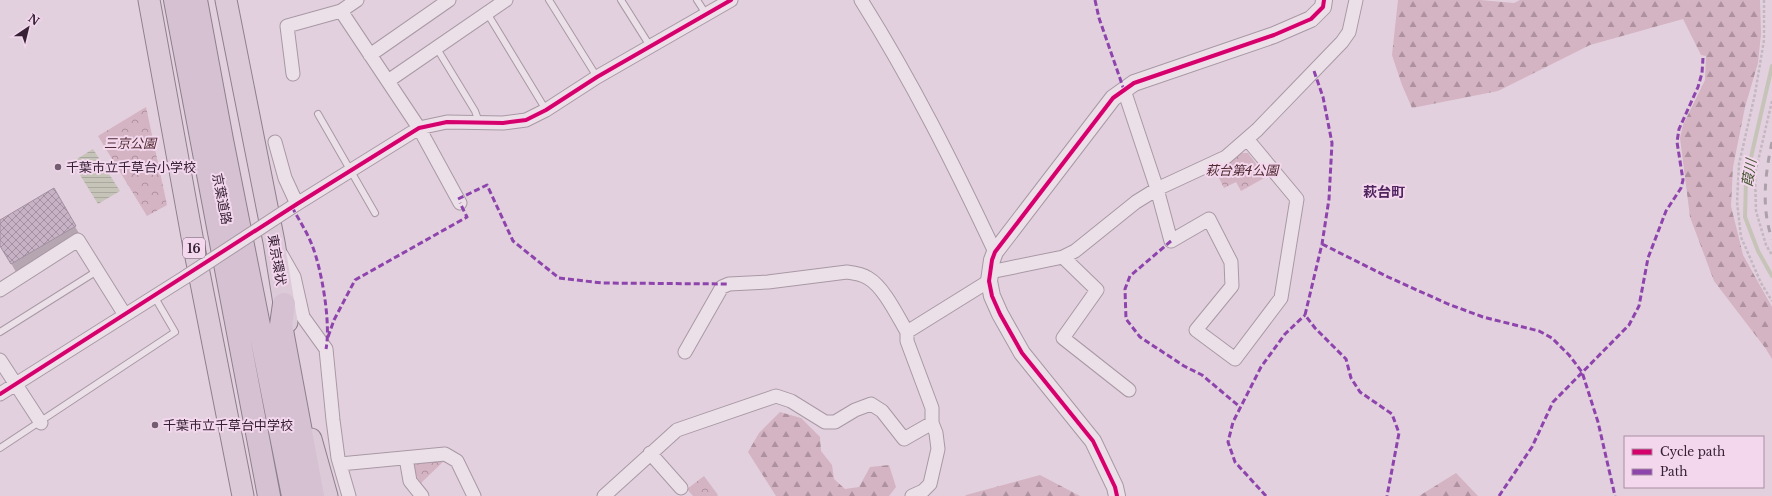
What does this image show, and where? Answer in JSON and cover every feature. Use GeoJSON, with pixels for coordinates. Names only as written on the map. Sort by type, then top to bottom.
{"type":"FeatureCollection","features":[{"type":"Feature","properties":{"kind":"highway","name":"16"},"geometry":{"type":"LineString","coordinates":[[148,0],[243,496]]}},
{"type":"Feature","properties":{"kind":"highway","name":"京葉道路"},"geometry":{"type":"LineString","coordinates":[[175,0],[269,496]]}},
{"type":"Feature","properties":{"kind":"highway","name":"京葉道路"},"geometry":{"type":"LineString","coordinates":[[196,0],[222,140],[293,496]]}},
{"type":"Feature","properties":{"kind":"highway","name":"東京環状"},"geometry":{"type":"LineString","coordinates":[[226,0],[274,242],[293,362],[307,423],[327,496]]}},
{"type":"Feature","properties":{"kind":"highway"},"geometry":{"type":"LineString","coordinates":[[284,304],[281,325],[313,496]]}},
{"type":"Feature","properties":{"kind":"street"},"geometry":{"type":"LineString","coordinates":[[293,74],[288,26],[342,11],[357,0]]}},
{"type":"Feature","properties":{"kind":"street"},"geometry":{"type":"LineString","coordinates":[[370,55],[449,0]]}},
{"type":"Feature","properties":{"kind":"street"},"geometry":{"type":"LineString","coordinates":[[388,81],[506,0]]}},
{"type":"Feature","properties":{"kind":"street"},"geometry":{"type":"LineString","coordinates":[[0,394],[187,276],[294,205],[419,128],[447,122],[503,123],[526,120],[546,110],[597,77],[731,0]]}},
{"type":"Feature","properties":{"kind":"street"},"geometry":{"type":"LineString","coordinates":[[861,0],[888,42],[950,157],[994,252]]}},
{"type":"Feature","properties":{"kind":"street"},"geometry":{"type":"LineString","coordinates":[[907,332],[990,277],[1063,257],[1075,251],[1136,202],[1157,189],[1226,156],[1262,125],[1342,42],[1349,32],[1356,0]]}},
{"type":"Feature","properties":{"kind":"street"},"geometry":{"type":"LineString","coordinates":[[1117,496],[1115,486],[1093,441],[1022,353],[1000,314],[992,296],[990,277],[994,252],[1113,98],[1134,83],[1280,32],[1311,19],[1326,2]]}},
{"type":"Feature","properties":{"kind":"street"},"geometry":{"type":"LineString","coordinates":[[342,11],[419,128],[460,203]]}},
{"type":"Feature","properties":{"kind":"street"},"geometry":{"type":"LineString","coordinates":[[1124,90],[1157,189],[1171,241],[1209,219],[1231,262],[1232,286],[1196,330],[1236,359],[1280,298],[1297,199],[1247,139]]}},
{"type":"Feature","properties":{"kind":"street"},"geometry":{"type":"LineString","coordinates":[[275,142],[284,178],[294,205]]}},
{"type":"Feature","properties":{"kind":"street"},"geometry":{"type":"LineString","coordinates":[[0,290],[78,240],[125,315]]}},
{"type":"Feature","properties":{"kind":"street"},"geometry":{"type":"LineString","coordinates":[[274,242],[294,277],[303,317],[326,349],[332,420],[340,464],[349,496]]}},
{"type":"Feature","properties":{"kind":"street"},"geometry":{"type":"LineString","coordinates":[[1063,257],[1097,290],[1064,338],[1129,390]]}},
{"type":"Feature","properties":{"kind":"street"},"geometry":{"type":"LineString","coordinates":[[685,352],[722,287],[729,284],[768,282],[847,272],[858,273],[870,278],[877,285],[907,332],[907,341],[932,408],[932,423],[936,433],[938,449],[930,484],[923,491],[912,496]]}},
{"type":"Feature","properties":{"kind":"street"},"geometry":{"type":"LineString","coordinates":[[0,360],[41,423]]}},
{"type":"Feature","properties":{"kind":"street"},"geometry":{"type":"LineString","coordinates":[[604,496],[676,430],[776,396],[791,401],[825,422],[835,422],[855,410],[870,404],[882,411],[904,439],[932,423]]}},
{"type":"Feature","properties":{"kind":"street"},"geometry":{"type":"LineString","coordinates":[[340,464],[445,454],[457,461],[474,496]]}},
{"type":"Feature","properties":{"kind":"street"},"geometry":{"type":"LineString","coordinates":[[650,454],[681,488]]}},
{"type":"Feature","properties":{"kind":"street"},"geometry":{"type":"LineString","coordinates":[[406,458],[410,481],[422,496]]}},
{"type":"Feature","properties":{"kind":"lane"},"geometry":{"type":"LineString","coordinates":[[549,0],[597,77]]}},
{"type":"Feature","properties":{"kind":"lane"},"geometry":{"type":"LineString","coordinates":[[621,0],[650,46]]}},
{"type":"Feature","properties":{"kind":"lane"},"geometry":{"type":"LineString","coordinates":[[697,0],[706,14]]}},
{"type":"Feature","properties":{"kind":"lane"},"geometry":{"type":"LineString","coordinates":[[487,13],[546,110]]}},
{"type":"Feature","properties":{"kind":"lane"},"geometry":{"type":"LineString","coordinates":[[436,47],[475,111],[479,122]]}},
{"type":"Feature","properties":{"kind":"lane"},"geometry":{"type":"LineString","coordinates":[[318,114],[375,213]]}},
{"type":"Feature","properties":{"kind":"lane"},"geometry":{"type":"LineString","coordinates":[[0,332],[97,271]]}},
{"type":"Feature","properties":{"kind":"lane"},"geometry":{"type":"LineString","coordinates":[[0,448],[41,423],[175,332],[154,296]]}},
{"type":"Feature","properties":{"kind":"path"},"geometry":{"type":"LineString","coordinates":[[1764,0],[1764,40],[1755,94],[1739,164],[1737,202],[1741,237],[1761,283],[1772,301]]}},
{"type":"Feature","properties":{"kind":"path"},"geometry":{"type":"LineString","coordinates":[[1772,101],[1755,174],[1756,211],[1766,245],[1772,255]]}},
{"type":"Feature","properties":{"kind":"green space"},"geometry":{"type":"Polygon","coordinates":[[[1398,0],[1480,0],[1514,3],[1520,0],[1760,0],[1761,34],[1758,63],[1745,107],[1733,167],[1731,206],[1743,255],[1772,307],[1772,359],[1714,281],[1690,217],[1680,138],[1683,125],[1705,80],[1706,56],[1701,55],[1683,19],[1590,45],[1498,91],[1412,108],[1402,85],[1392,55],[1398,0]]]}},
{"type":"Feature","properties":{"kind":"green space","name":"三京公園"},"geometry":{"type":"Polygon","coordinates":[[[146,107],[167,205],[147,216],[98,136],[146,107]]]}},
{"type":"Feature","properties":{"kind":"green space","name":"萩台第4公園"},"geometry":{"type":"Polygon","coordinates":[[[1242,153],[1248,153],[1266,177],[1241,191],[1236,182],[1224,188],[1215,170],[1242,153]]]}},
{"type":"Feature","properties":{"kind":"green space"},"geometry":{"type":"Polygon","coordinates":[[[780,412],[801,418],[820,437],[821,451],[832,465],[834,479],[845,489],[859,487],[870,467],[889,465],[896,487],[889,496],[776,496],[748,452],[759,433],[780,412]]]}},
{"type":"Feature","properties":{"kind":"green space"},"geometry":{"type":"Polygon","coordinates":[[[447,458],[421,483],[414,472],[411,461],[447,458]]]}},
{"type":"Feature","properties":{"kind":"green space"},"geometry":{"type":"Polygon","coordinates":[[[1456,473],[1478,496],[1419,496],[1456,473]]]}},
{"type":"Feature","properties":{"kind":"green space"},"geometry":{"type":"Polygon","coordinates":[[[1040,475],[1080,496],[965,496],[966,495],[1040,475]]]}},
{"type":"Feature","properties":{"kind":"green space"},"geometry":{"type":"Polygon","coordinates":[[[704,476],[718,495],[717,496],[693,496],[687,489],[704,476]]]}},
{"type":"Feature","properties":{"kind":"shaded area"},"geometry":{"type":"Polygon","coordinates":[[[93,149],[120,191],[98,204],[72,162],[93,149]]]}},
{"type":"Feature","properties":{"kind":"building"},"geometry":{"type":"Polygon","coordinates":[[[54,188],[76,226],[11,264],[0,246],[0,220],[54,188]]]}},
{"type":"Feature","properties":{"kind":"waterway","name":"葭川"},"geometry":{"type":"LineString","coordinates":[[1772,66],[1746,179],[1745,217],[1758,251],[1772,276]]}},
{"type":"Feature","properties":{"kind":"railway"},"geometry":{"type":"LineString","coordinates":[[1772,142],[1765,191],[1766,215],[1772,239]]}},
{"type":"Feature","properties":{"kind":"marked path"},"geometry":{"type":"LineString","coordinates":[[1095,0],[1099,18],[1124,90]]}},
{"type":"Feature","properties":{"kind":"marked path"},"geometry":{"type":"LineString","coordinates":[[1499,496],[1532,447],[1553,402],[1629,325],[1639,306],[1648,258],[1666,211],[1681,188],[1683,180],[1677,142],[1679,129],[1698,87],[1702,73],[1703,58]]}},
{"type":"Feature","properties":{"kind":"marked path"},"geometry":{"type":"LineString","coordinates":[[1314,71],[1323,97],[1332,143],[1329,199],[1322,244],[1305,315],[1315,328],[1346,359],[1351,378],[1360,392],[1392,414],[1399,433],[1387,496]]}},
{"type":"Feature","properties":{"kind":"marked path"},"geometry":{"type":"LineString","coordinates":[[458,199],[487,185],[513,241],[559,278],[602,283],[729,284]]}},
{"type":"Feature","properties":{"kind":"marked path"},"geometry":{"type":"LineString","coordinates":[[328,337],[334,320],[355,280],[467,217],[460,203]]}},
{"type":"Feature","properties":{"kind":"marked path"},"geometry":{"type":"LineString","coordinates":[[292,207],[310,240],[319,268],[325,297],[327,326],[326,349]]}},
{"type":"Feature","properties":{"kind":"marked path"},"geometry":{"type":"LineString","coordinates":[[1171,241],[1130,276],[1125,289],[1126,319],[1140,337],[1184,366],[1202,375],[1240,407]]}},
{"type":"Feature","properties":{"kind":"marked path"},"geometry":{"type":"LineString","coordinates":[[1322,244],[1388,277],[1448,304],[1483,317],[1539,331],[1552,338],[1569,355],[1582,372],[1598,422],[1615,496]]}},
{"type":"Feature","properties":{"kind":"marked path"},"geometry":{"type":"LineString","coordinates":[[1266,496],[1235,462],[1228,442],[1233,422],[1261,367],[1285,334],[1305,315]]}},
{"type":"Feature","properties":{"kind":"cycle path"},"geometry":{"type":"LineString","coordinates":[[0,394],[297,204],[419,128],[447,122],[503,123],[526,120],[546,110],[597,77],[731,0]]}},
{"type":"Feature","properties":{"kind":"cycle path"},"geometry":{"type":"LineString","coordinates":[[1117,496],[1115,487],[1093,441],[1022,353],[1000,314],[992,296],[989,281],[992,260],[995,252],[1113,98],[1134,83],[1274,35],[1311,19],[1323,7],[1324,0]]}},
{"type":"Feature","properties":{"kind":"place","name":"千葉市立千草台小学校"},"geometry":{"type":"Point","coordinates":[58,167]}},
{"type":"Feature","properties":{"kind":"place","name":"千葉市立千草台中学校"},"geometry":{"type":"Point","coordinates":[155,425]}},
{"type":"Feature","properties":{"kind":"district","name":"萩台町"},"geometry":{"type":"Point","coordinates":[1384,192]}}]}
